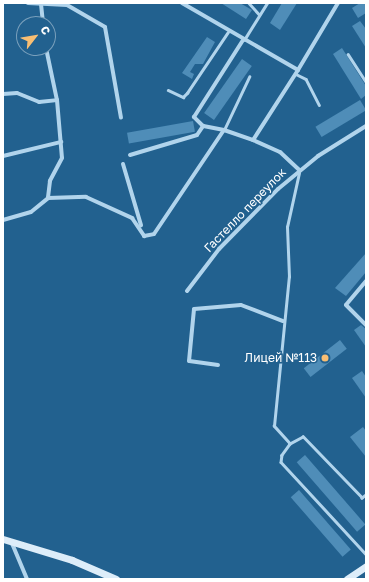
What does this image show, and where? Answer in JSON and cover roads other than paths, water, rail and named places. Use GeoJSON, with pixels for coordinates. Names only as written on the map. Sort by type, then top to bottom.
{"type":"FeatureCollection","features":[{"type":"Feature","properties":{"kind":"street"},"geometry":{"type":"LineString","coordinates":[[28,3],[58,4],[78,10],[105,27],[121,118]]}},
{"type":"Feature","properties":{"kind":"street"},"geometry":{"type":"LineString","coordinates":[[182,3],[228,32],[297,72]]}},
{"type":"Feature","properties":{"kind":"street"},"geometry":{"type":"LineString","coordinates":[[253,140],[297,72],[338,3]]}},
{"type":"Feature","properties":{"kind":"street"},"geometry":{"type":"LineString","coordinates":[[41,4],[42,16]]}},
{"type":"Feature","properties":{"kind":"street"},"geometry":{"type":"LineString","coordinates":[[243,40],[194,117],[203,126],[224,130],[253,140],[280,152],[299,170]]}},
{"type":"Feature","properties":{"kind":"street"},"geometry":{"type":"LineString","coordinates":[[48,56],[57,100],[62,158],[50,181],[48,198]]}},
{"type":"Feature","properties":{"kind":"street"},"geometry":{"type":"LineString","coordinates":[[3,94],[17,93],[39,102],[57,100]]}},
{"type":"Feature","properties":{"kind":"street"},"geometry":{"type":"LineString","coordinates":[[130,155],[197,135],[203,126]]}},
{"type":"Feature","properties":{"kind":"street"},"geometry":{"type":"LineString","coordinates":[[365,126],[366,132]]}},
{"type":"Feature","properties":{"kind":"street","name":"Гастелло переулок"},"geometry":{"type":"LineString","coordinates":[[187,291],[219,249],[299,170],[365,126]]}},
{"type":"Feature","properties":{"kind":"street"},"geometry":{"type":"LineString","coordinates":[[144,236],[154,234],[224,130]]}},
{"type":"Feature","properties":{"kind":"street"},"geometry":{"type":"LineString","coordinates":[[3,156],[61,142]]}},
{"type":"Feature","properties":{"kind":"street"},"geometry":{"type":"LineString","coordinates":[[123,164],[144,236]]}},
{"type":"Feature","properties":{"kind":"street"},"geometry":{"type":"LineString","coordinates":[[3,220],[31,212],[48,198],[97,200],[132,218],[144,236]]}},
{"type":"Feature","properties":{"kind":"street"},"geometry":{"type":"LineString","coordinates":[[366,281],[346,305],[366,325]]}},
{"type":"Feature","properties":{"kind":"street"},"geometry":{"type":"LineString","coordinates":[[218,365],[189,361],[194,309],[241,305],[283,321]]}},
{"type":"Feature","properties":{"kind":"street"},"geometry":{"type":"LineString","coordinates":[[7,539],[27,579]]}},
{"type":"Feature","properties":{"kind":"street"},"geometry":{"type":"LineString","coordinates":[[7,539],[116,579]]}},
{"type":"Feature","properties":{"kind":"street"},"geometry":{"type":"LineString","coordinates":[[347,579],[366,566]]}},
{"type":"Feature","properties":{"kind":"lane"},"geometry":{"type":"LineString","coordinates":[[249,3],[259,14]]}},
{"type":"Feature","properties":{"kind":"lane"},"geometry":{"type":"LineString","coordinates":[[243,40],[267,3]]}},
{"type":"Feature","properties":{"kind":"lane"},"geometry":{"type":"LineString","coordinates":[[168,90],[183,97],[228,32]]}},
{"type":"Feature","properties":{"kind":"lane"},"geometry":{"type":"LineString","coordinates":[[348,54],[366,82]]}},
{"type":"Feature","properties":{"kind":"lane"},"geometry":{"type":"LineString","coordinates":[[297,72],[306,79],[319,105]]}},
{"type":"Feature","properties":{"kind":"lane"},"geometry":{"type":"LineString","coordinates":[[224,130],[249,77]]}},
{"type":"Feature","properties":{"kind":"lane"},"geometry":{"type":"LineString","coordinates":[[290,444],[274,426],[283,321],[289,277],[288,227],[299,170]]}},
{"type":"Feature","properties":{"kind":"lane"},"geometry":{"type":"LineString","coordinates":[[366,495],[362,498],[303,437],[290,444],[281,462],[366,554]]}},
{"type":"Feature","properties":{"kind":"place","name":"Лицей №113"},"geometry":{"type":"Point","coordinates":[325,358]}}]}
